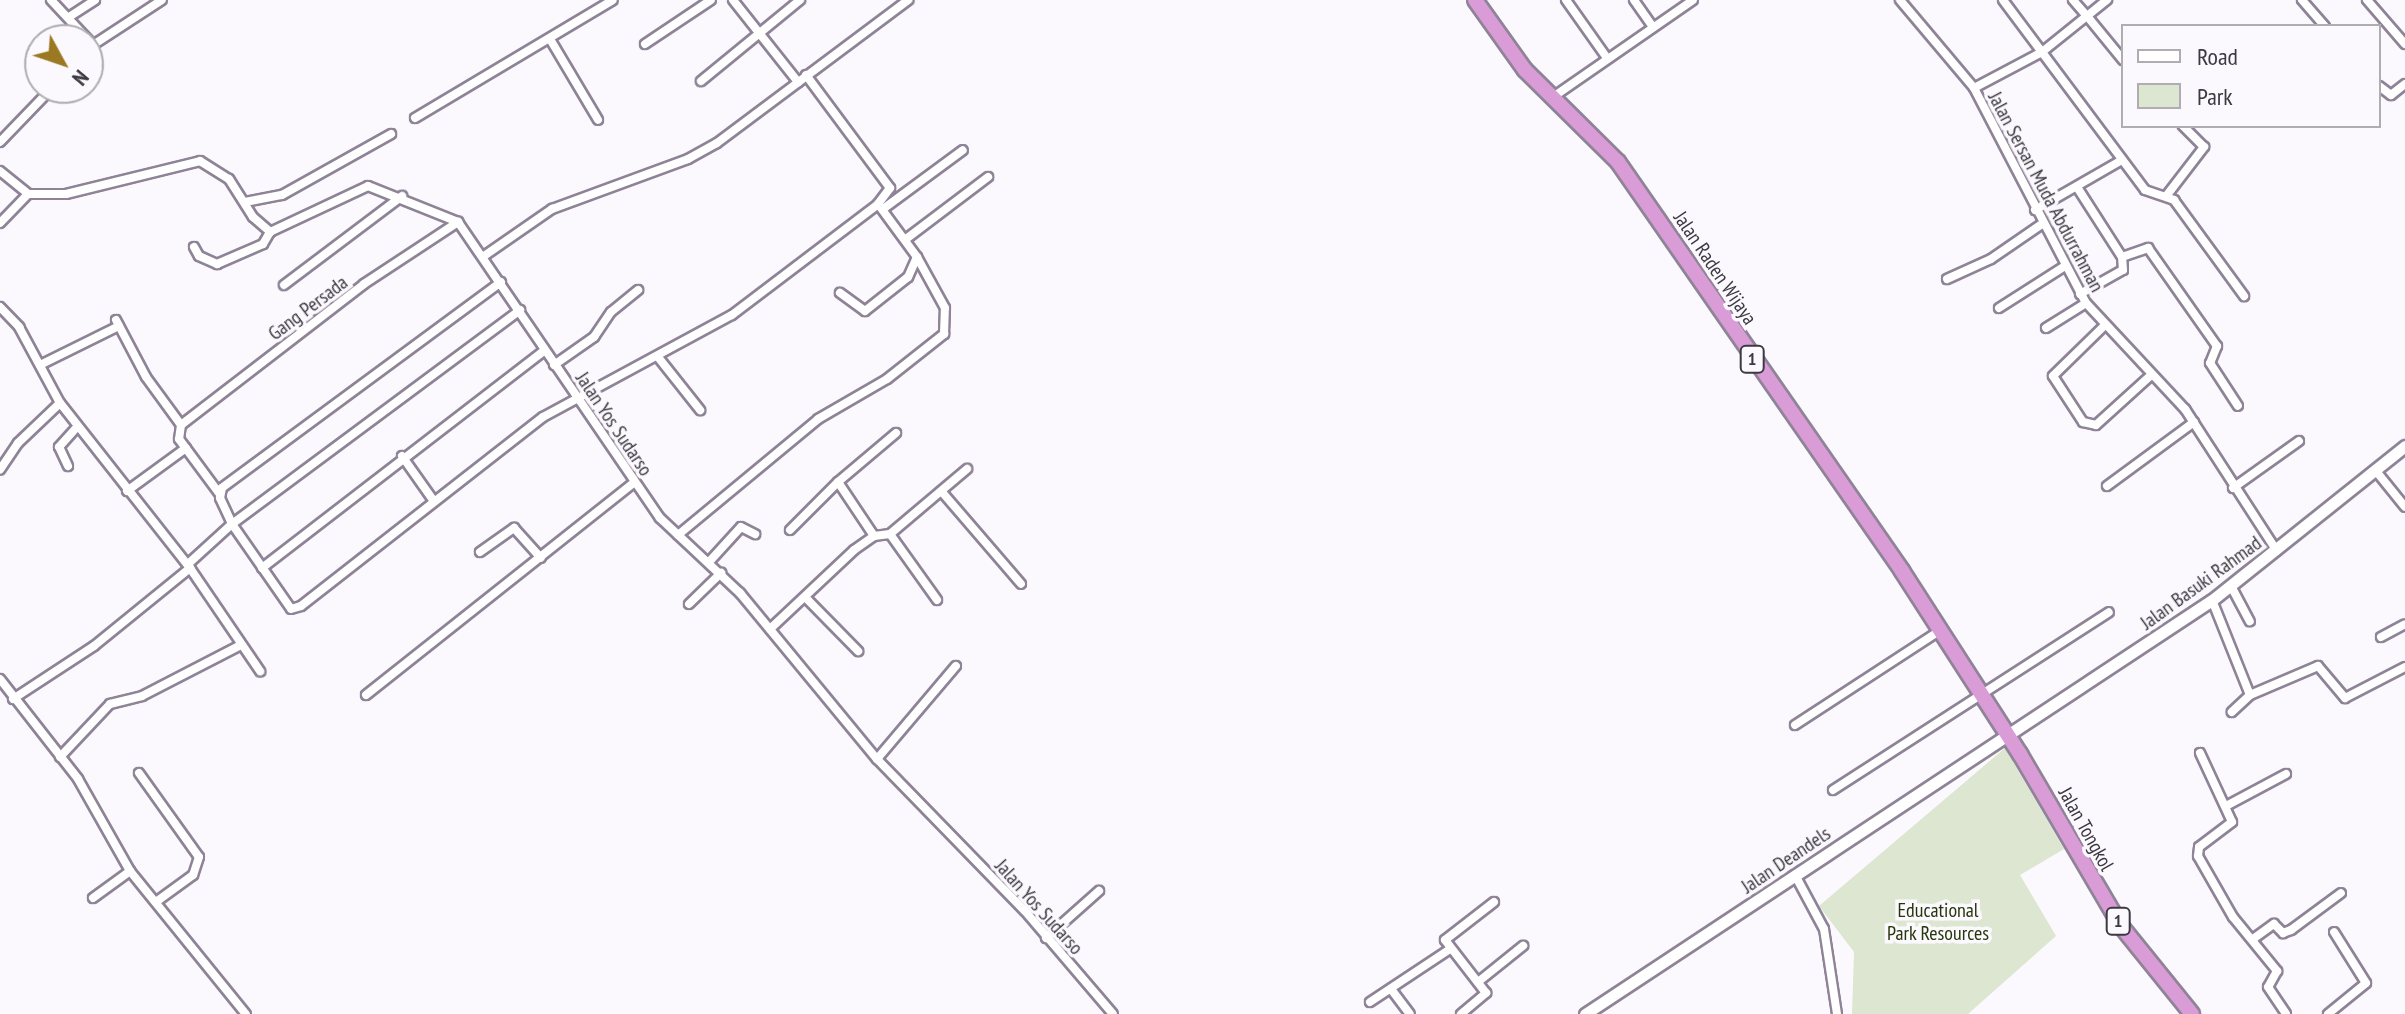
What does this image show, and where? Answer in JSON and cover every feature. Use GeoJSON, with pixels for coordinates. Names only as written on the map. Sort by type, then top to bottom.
{"type":"FeatureCollection","features":[{"type":"Feature","properties":{"kind":"highway","name":"Jalan Raden Wijaya"},"geometry":{"type":"LineString","coordinates":[[1475,0],[1525,70],[1618,162],[1941,630],[2008,735]]}},
{"type":"Feature","properties":{"kind":"highway","name":"Jalan Tongkol"},"geometry":{"type":"LineString","coordinates":[[2008,735],[2121,926],[2192,1014]]}},
{"type":"Feature","properties":{"kind":"street"},"geometry":{"type":"LineString","coordinates":[[51,0],[74,24]]}},
{"type":"Feature","properties":{"kind":"street"},"geometry":{"type":"LineString","coordinates":[[69,17],[95,0]]}},
{"type":"Feature","properties":{"kind":"street"},"geometry":{"type":"LineString","coordinates":[[104,38],[162,0]]}},
{"type":"Feature","properties":{"kind":"street"},"geometry":{"type":"LineString","coordinates":[[415,118],[613,0]]}},
{"type":"Feature","properties":{"kind":"street"},"geometry":{"type":"LineString","coordinates":[[645,44],[711,0]]}},
{"type":"Feature","properties":{"kind":"street"},"geometry":{"type":"LineString","coordinates":[[733,0],[798,82]]}},
{"type":"Feature","properties":{"kind":"street"},"geometry":{"type":"LineString","coordinates":[[701,81],[800,0]]}},
{"type":"Feature","properties":{"kind":"street"},"geometry":{"type":"LineString","coordinates":[[484,256],[552,209],[587,192],[688,159],[908,0]]}},
{"type":"Feature","properties":{"kind":"street"},"geometry":{"type":"LineString","coordinates":[[1566,0],[1607,58]]}},
{"type":"Feature","properties":{"kind":"street"},"geometry":{"type":"LineString","coordinates":[[1634,0],[1653,27]]}},
{"type":"Feature","properties":{"kind":"street"},"geometry":{"type":"LineString","coordinates":[[1553,97],[1693,0]]}},
{"type":"Feature","properties":{"kind":"street","name":"Jalan Sersan Muda Abdurrahman"},"geometry":{"type":"LineString","coordinates":[[1900,0],[1974,88],[2042,224],[2086,303],[2103,327],[2194,422],[2233,488],[2277,551]]}},
{"type":"Feature","properties":{"kind":"street"},"geometry":{"type":"LineString","coordinates":[[2003,0],[2122,160],[2149,193],[2167,195],[2244,296]]}},
{"type":"Feature","properties":{"kind":"street"},"geometry":{"type":"LineString","coordinates":[[2073,0],[2121,58]]}},
{"type":"Feature","properties":{"kind":"street"},"geometry":{"type":"LineString","coordinates":[[1974,88],[2042,52],[2107,0]]}},
{"type":"Feature","properties":{"kind":"street"},"geometry":{"type":"LineString","coordinates":[[2302,0],[2323,24]]}},
{"type":"Feature","properties":{"kind":"street"},"geometry":{"type":"LineString","coordinates":[[2367,0],[2405,44]]}},
{"type":"Feature","properties":{"kind":"street"},"geometry":{"type":"LineString","coordinates":[[550,39],[598,120]]}},
{"type":"Feature","properties":{"kind":"street"},"geometry":{"type":"LineString","coordinates":[[806,75],[890,188],[881,206]]}},
{"type":"Feature","properties":{"kind":"street"},"geometry":{"type":"LineString","coordinates":[[2381,88],[2391,95],[2405,84]]}},
{"type":"Feature","properties":{"kind":"street"},"geometry":{"type":"LineString","coordinates":[[0,142],[37,104]]}},
{"type":"Feature","properties":{"kind":"street"},"geometry":{"type":"LineString","coordinates":[[2167,195],[2204,147],[2185,128]]}},
{"type":"Feature","properties":{"kind":"street"},"geometry":{"type":"LineString","coordinates":[[245,202],[282,195],[391,134]]}},
{"type":"Feature","properties":{"kind":"street"},"geometry":{"type":"LineString","coordinates":[[40,365],[118,323],[146,377],[181,425],[178,433],[219,493],[232,524],[262,568],[296,609],[543,417],[578,399],[621,370],[658,357],[732,315],[963,150]]}},
{"type":"Feature","properties":{"kind":"street"},"geometry":{"type":"LineString","coordinates":[[2035,210],[2122,160]]}},
{"type":"Feature","properties":{"kind":"street"},"geometry":{"type":"LineString","coordinates":[[0,171],[28,194],[66,194],[121,184],[190,161],[219,171],[270,232]]}},
{"type":"Feature","properties":{"kind":"street"},"geometry":{"type":"LineString","coordinates":[[906,239],[988,177]]}},
{"type":"Feature","properties":{"kind":"street","name":"Jalan Yos Sudarso"},"geometry":{"type":"LineString","coordinates":[[194,247],[199,256],[217,264],[263,244],[270,232],[368,186],[402,196],[458,222],[484,256],[633,483],[678,535],[721,573],[877,759],[1046,938],[1113,1014]]}},
{"type":"Feature","properties":{"kind":"street"},"geometry":{"type":"LineString","coordinates":[[2077,187],[2122,257],[2123,270],[2080,294]]}},
{"type":"Feature","properties":{"kind":"street"},"geometry":{"type":"LineString","coordinates":[[0,223],[28,194]]}},
{"type":"Feature","properties":{"kind":"street"},"geometry":{"type":"LineString","coordinates":[[284,285],[402,196]]}},
{"type":"Feature","properties":{"kind":"street"},"geometry":{"type":"LineString","coordinates":[[678,535],[818,419],[887,379],[944,334],[945,308],[906,239],[881,206]]}},
{"type":"Feature","properties":{"kind":"street","name":"Gang Persada"},"geometry":{"type":"LineString","coordinates":[[181,425],[364,284],[458,222]]}},
{"type":"Feature","properties":{"kind":"street"},"geometry":{"type":"LineString","coordinates":[[1947,279],[1991,259],[2042,224]]}},
{"type":"Feature","properties":{"kind":"street"},"geometry":{"type":"LineString","coordinates":[[2122,257],[2148,248],[2217,346],[2210,363],[2238,406]]}},
{"type":"Feature","properties":{"kind":"street"},"geometry":{"type":"LineString","coordinates":[[840,293],[865,311],[908,277],[917,257]]}},
{"type":"Feature","properties":{"kind":"street"},"geometry":{"type":"LineString","coordinates":[[1999,308],[2065,266]]}},
{"type":"Feature","properties":{"kind":"street"},"geometry":{"type":"LineString","coordinates":[[219,493],[501,282]]}},
{"type":"Feature","properties":{"kind":"street"},"geometry":{"type":"LineString","coordinates":[[554,365],[594,337],[611,312],[638,290]]}},
{"type":"Feature","properties":{"kind":"street"},"geometry":{"type":"LineString","coordinates":[[2046,328],[2086,303]]}},
{"type":"Feature","properties":{"kind":"street"},"geometry":{"type":"LineString","coordinates":[[0,307],[19,327],[76,428],[189,566],[260,671]]}},
{"type":"Feature","properties":{"kind":"street"},"geometry":{"type":"LineString","coordinates":[[13,699],[104,639],[189,566],[232,524],[520,310]]}},
{"type":"Feature","properties":{"kind":"street"},"geometry":{"type":"LineString","coordinates":[[2103,327],[2053,376],[2083,422],[2096,425],[2150,376]]}},
{"type":"Feature","properties":{"kind":"street"},"geometry":{"type":"LineString","coordinates":[[262,568],[405,454],[544,351]]}},
{"type":"Feature","properties":{"kind":"street"},"geometry":{"type":"LineString","coordinates":[[658,357],[700,410]]}},
{"type":"Feature","properties":{"kind":"street"},"geometry":{"type":"LineString","coordinates":[[2,467],[60,403]]}},
{"type":"Feature","properties":{"kind":"street"},"geometry":{"type":"LineString","coordinates":[[2107,486],[2194,422]]}},
{"type":"Feature","properties":{"kind":"street"},"geometry":{"type":"LineString","coordinates":[[68,466],[59,447],[76,428]]}},
{"type":"Feature","properties":{"kind":"street"},"geometry":{"type":"LineString","coordinates":[[790,530],[838,482],[896,433]]}},
{"type":"Feature","properties":{"kind":"street"},"geometry":{"type":"LineString","coordinates":[[2233,488],[2299,441]]}},
{"type":"Feature","properties":{"kind":"street","name":"Jalan Basuki Rahmad"},"geometry":{"type":"LineString","coordinates":[[2008,735],[2212,600],[2405,446]]}},
{"type":"Feature","properties":{"kind":"street"},"geometry":{"type":"LineString","coordinates":[[127,491],[186,448]]}},
{"type":"Feature","properties":{"kind":"street"},"geometry":{"type":"LineString","coordinates":[[405,454],[436,498]]}},
{"type":"Feature","properties":{"kind":"street"},"geometry":{"type":"LineString","coordinates":[[770,629],[874,536],[890,534],[967,469]]}},
{"type":"Feature","properties":{"kind":"street"},"geometry":{"type":"LineString","coordinates":[[2376,471],[2405,507]]}},
{"type":"Feature","properties":{"kind":"street"},"geometry":{"type":"LineString","coordinates":[[838,482],[874,536]]}},
{"type":"Feature","properties":{"kind":"street"},"geometry":{"type":"LineString","coordinates":[[366,695],[633,483]]}},
{"type":"Feature","properties":{"kind":"street"},"geometry":{"type":"LineString","coordinates":[[942,492],[1021,584]]}},
{"type":"Feature","properties":{"kind":"street"},"geometry":{"type":"LineString","coordinates":[[709,562],[741,527],[755,534]]}},
{"type":"Feature","properties":{"kind":"street"},"geometry":{"type":"LineString","coordinates":[[480,552],[514,528],[541,558]]}},
{"type":"Feature","properties":{"kind":"street"},"geometry":{"type":"LineString","coordinates":[[890,534],[937,600]]}},
{"type":"Feature","properties":{"kind":"street"},"geometry":{"type":"LineString","coordinates":[[689,604],[721,573]]}},
{"type":"Feature","properties":{"kind":"street"},"geometry":{"type":"LineString","coordinates":[[2231,586],[2250,621]]}},
{"type":"Feature","properties":{"kind":"street"},"geometry":{"type":"LineString","coordinates":[[805,597],[858,651]]}},
{"type":"Feature","properties":{"kind":"street"},"geometry":{"type":"LineString","coordinates":[[2212,600],[2250,695]]}},
{"type":"Feature","properties":{"kind":"street"},"geometry":{"type":"LineString","coordinates":[[1833,790],[2109,612]]}},
{"type":"Feature","properties":{"kind":"street"},"geometry":{"type":"LineString","coordinates":[[2381,637],[2405,624]]}},
{"type":"Feature","properties":{"kind":"street"},"geometry":{"type":"LineString","coordinates":[[1795,725],[1941,630]]}},
{"type":"Feature","properties":{"kind":"street"},"geometry":{"type":"LineString","coordinates":[[60,757],[110,704],[138,697],[241,645]]}},
{"type":"Feature","properties":{"kind":"street"},"geometry":{"type":"LineString","coordinates":[[877,759],[956,666]]}},
{"type":"Feature","properties":{"kind":"street"},"geometry":{"type":"LineString","coordinates":[[2232,712],[2250,695],[2318,666],[2343,699],[2405,667]]}},
{"type":"Feature","properties":{"kind":"street"},"geometry":{"type":"LineString","coordinates":[[0,679],[3,691],[13,699],[93,802],[130,871],[246,1014]]}},
{"type":"Feature","properties":{"kind":"street","name":"Jalan Deandels"},"geometry":{"type":"LineString","coordinates":[[1585,1014],[2008,735]]}},
{"type":"Feature","properties":{"kind":"street"},"geometry":{"type":"LineString","coordinates":[[2200,753],[2226,806],[2231,825],[2199,847],[2198,856],[2233,917],[2277,971],[2268,987],[2286,1014]]}},
{"type":"Feature","properties":{"kind":"street"},"geometry":{"type":"LineString","coordinates":[[139,773],[199,857],[193,875],[156,902]]}},
{"type":"Feature","properties":{"kind":"street"},"geometry":{"type":"LineString","coordinates":[[2226,806],[2286,774]]}},
{"type":"Feature","properties":{"kind":"street"},"geometry":{"type":"LineString","coordinates":[[93,898],[130,871]]}},
{"type":"Feature","properties":{"kind":"street"},"geometry":{"type":"LineString","coordinates":[[1793,876],[1824,929],[1837,1014]]}},
{"type":"Feature","properties":{"kind":"street"},"geometry":{"type":"LineString","coordinates":[[1046,938],[1099,891]]}},
{"type":"Feature","properties":{"kind":"street"},"geometry":{"type":"LineString","coordinates":[[2253,939],[2274,924],[2283,933],[2291,930],[2341,893]]}},
{"type":"Feature","properties":{"kind":"street"},"geometry":{"type":"LineString","coordinates":[[1461,1014],[1485,996],[1478,982],[1450,949],[1447,938],[1494,902]]}},
{"type":"Feature","properties":{"kind":"street"},"geometry":{"type":"LineString","coordinates":[[2328,1014],[2365,986],[2334,932]]}},
{"type":"Feature","properties":{"kind":"street"},"geometry":{"type":"LineString","coordinates":[[1478,982],[1523,946]]}},
{"type":"Feature","properties":{"kind":"street"},"geometry":{"type":"LineString","coordinates":[[1370,1002],[1450,949]]}},
{"type":"Feature","properties":{"kind":"street"},"geometry":{"type":"LineString","coordinates":[[1391,989],[1410,1014]]}},
{"type":"Feature","properties":{"kind":"green space","name":"Educational Park Resources"},"geometry":{"type":"Polygon","coordinates":[[[2005,748],[2064,849],[2020,875],[2056,936],[1968,1014],[1852,1014],[1854,952],[1819,906],[2005,748]]]}}]}
